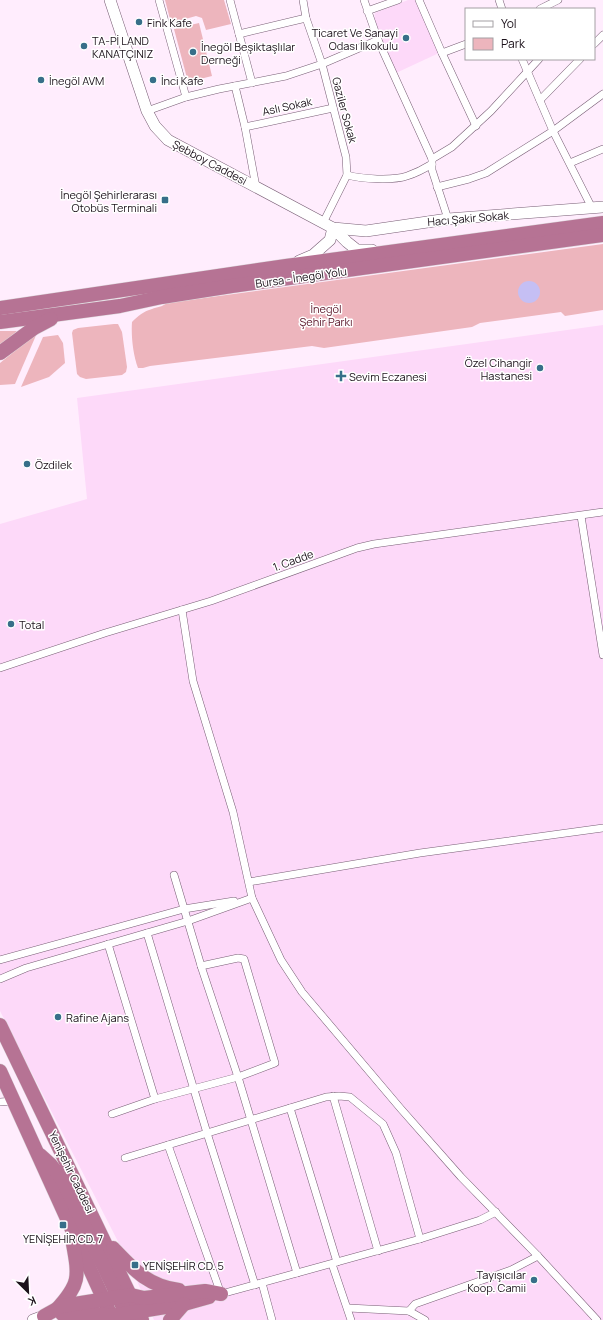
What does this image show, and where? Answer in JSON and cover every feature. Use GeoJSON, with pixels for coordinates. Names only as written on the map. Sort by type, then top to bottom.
{"type":"FeatureCollection","features":[{"type":"Feature","properties":{"kind":"highway","name":"Bursa - İnegöl Yolu"},"geometry":{"type":"LineString","coordinates":[[0,308],[603,222]]}},
{"type":"Feature","properties":{"kind":"highway","name":"Bursa - İnegöl Yolu"},"geometry":{"type":"LineString","coordinates":[[0,322],[120,306],[162,297],[232,286],[603,235]]}},
{"type":"Feature","properties":{"kind":"highway"},"geometry":{"type":"LineString","coordinates":[[0,302],[14,306]]}},
{"type":"Feature","properties":{"kind":"highway"},"geometry":{"type":"LineString","coordinates":[[0,353],[34,328],[59,315]]}},
{"type":"Feature","properties":{"kind":"highway","name":"Yenişehir Caddesi"},"geometry":{"type":"LineString","coordinates":[[0,1025],[104,1239],[134,1316]]}},
{"type":"Feature","properties":{"kind":"highway"},"geometry":{"type":"LineString","coordinates":[[0,1071],[6,1102],[34,1150],[112,1318]]}},
{"type":"Feature","properties":{"kind":"highway"},"geometry":{"type":"LineString","coordinates":[[34,1150],[51,1165],[62,1179],[125,1296]]}},
{"type":"Feature","properties":{"kind":"highway"},"geometry":{"type":"LineString","coordinates":[[48,1315],[69,1296],[77,1278],[76,1260],[70,1226]]}},
{"type":"Feature","properties":{"kind":"highway"},"geometry":{"type":"LineString","coordinates":[[104,1239],[146,1279],[166,1288],[205,1291],[221,1294]]}},
{"type":"Feature","properties":{"kind":"highway"},"geometry":{"type":"LineString","coordinates":[[48,1315],[62,1306],[104,1299],[125,1296],[144,1298],[194,1291]]}},
{"type":"Feature","properties":{"kind":"highway"},"geometry":{"type":"LineString","coordinates":[[48,1315],[91,1313],[112,1318],[134,1316],[221,1294]]}},
{"type":"Feature","properties":{"kind":"highway"},"geometry":{"type":"LineString","coordinates":[[170,1320],[184,1304]]}},
{"type":"Feature","properties":{"kind":"highway"},"geometry":{"type":"LineString","coordinates":[[48,1315],[73,1320]]}},
{"type":"Feature","properties":{"kind":"street","name":"Şebboy Caddesi"},"geometry":{"type":"LineString","coordinates":[[110,0],[147,112],[155,126],[168,140],[328,225]]}},
{"type":"Feature","properties":{"kind":"street"},"geometry":{"type":"LineString","coordinates":[[159,0],[186,98]]}},
{"type":"Feature","properties":{"kind":"street"},"geometry":{"type":"LineString","coordinates":[[230,0],[252,83]]}},
{"type":"Feature","properties":{"kind":"street","name":"Gaziler Sokak"},"geometry":{"type":"LineString","coordinates":[[303,0],[306,18],[322,64],[346,157],[347,175]]}},
{"type":"Feature","properties":{"kind":"street"},"geometry":{"type":"LineString","coordinates":[[364,0],[378,40],[432,162],[432,170],[448,219]]}},
{"type":"Feature","properties":{"kind":"street"},"geometry":{"type":"LineString","coordinates":[[367,11],[385,2],[398,0]]}},
{"type":"Feature","properties":{"kind":"street"},"geometry":{"type":"LineString","coordinates":[[419,0],[476,126]]}},
{"type":"Feature","properties":{"kind":"street"},"geometry":{"type":"LineString","coordinates":[[542,8],[558,0]]}},
{"type":"Feature","properties":{"kind":"street"},"geometry":{"type":"LineString","coordinates":[[239,34],[306,18]]}},
{"type":"Feature","properties":{"kind":"street"},"geometry":{"type":"LineString","coordinates":[[595,43],[603,35]]}},
{"type":"Feature","properties":{"kind":"street"},"geometry":{"type":"LineString","coordinates":[[147,112],[186,98],[286,76],[322,64],[378,40]]}},
{"type":"Feature","properties":{"kind":"street"},"geometry":{"type":"LineString","coordinates":[[442,53],[465,44]]}},
{"type":"Feature","properties":{"kind":"street"},"geometry":{"type":"LineString","coordinates":[[522,60],[570,163],[598,207]]}},
{"type":"Feature","properties":{"kind":"street"},"geometry":{"type":"LineString","coordinates":[[286,266],[313,255],[330,240],[328,225],[347,175],[356,178],[388,178],[404,177],[419,172],[452,147],[476,126],[538,60]]}},
{"type":"Feature","properties":{"kind":"street"},"geometry":{"type":"LineString","coordinates":[[540,100],[579,60]]}},
{"type":"Feature","properties":{"kind":"street"},"geometry":{"type":"LineString","coordinates":[[235,86],[245,126],[256,187]]}},
{"type":"Feature","properties":{"kind":"street"},"geometry":{"type":"LineString","coordinates":[[437,187],[486,173],[554,130],[603,94]]}},
{"type":"Feature","properties":{"kind":"street","name":"Aslı Sokak"},"geometry":{"type":"LineString","coordinates":[[245,126],[333,108]]}},
{"type":"Feature","properties":{"kind":"street"},"geometry":{"type":"LineString","coordinates":[[570,163],[603,149]]}},
{"type":"Feature","properties":{"kind":"street","name":"Hacı Şakir Sokak"},"geometry":{"type":"LineString","coordinates":[[328,225],[366,231],[448,219],[598,207]]}},
{"type":"Feature","properties":{"kind":"street"},"geometry":{"type":"LineString","coordinates":[[328,225],[357,250],[392,251]]}},
{"type":"Feature","properties":{"kind":"street","name":"1. Cadde"},"geometry":{"type":"LineString","coordinates":[[0,668],[211,601],[357,548],[374,544],[603,512]]}},
{"type":"Feature","properties":{"kind":"street"},"geometry":{"type":"LineString","coordinates":[[581,516],[603,655]]}},
{"type":"Feature","properties":{"kind":"street"},"geometry":{"type":"LineString","coordinates":[[182,610],[193,681],[233,812],[252,898],[281,960],[302,992],[401,1109],[461,1177],[538,1256],[595,1319]]}},
{"type":"Feature","properties":{"kind":"street"},"geometry":{"type":"LineString","coordinates":[[249,882],[420,853],[603,828]]}},
{"type":"Feature","properties":{"kind":"street"},"geometry":{"type":"LineString","coordinates":[[174,875],[201,966],[251,1119],[297,1273]]}},
{"type":"Feature","properties":{"kind":"street"},"geometry":{"type":"LineString","coordinates":[[0,960],[184,909],[252,898]]}},
{"type":"Feature","properties":{"kind":"street"},"geometry":{"type":"LineString","coordinates":[[0,979],[26,968],[188,921],[252,898]]}},
{"type":"Feature","properties":{"kind":"street"},"geometry":{"type":"LineString","coordinates":[[147,933],[207,1133],[258,1284],[272,1320]]}},
{"type":"Feature","properties":{"kind":"street"},"geometry":{"type":"LineString","coordinates":[[108,944],[155,1099]]}},
{"type":"Feature","properties":{"kind":"street"},"geometry":{"type":"LineString","coordinates":[[112,1114],[155,1099],[238,1077],[276,1063],[244,959],[238,958],[201,966]]}},
{"type":"Feature","properties":{"kind":"street"},"geometry":{"type":"LineString","coordinates":[[333,1096],[378,1251]]}},
{"type":"Feature","properties":{"kind":"street"},"geometry":{"type":"LineString","coordinates":[[125,1158],[326,1097],[350,1097],[382,1124],[396,1153],[420,1239]]}},
{"type":"Feature","properties":{"kind":"street"},"geometry":{"type":"LineString","coordinates":[[290,1108],[351,1320]]}},
{"type":"Feature","properties":{"kind":"street"},"geometry":{"type":"LineString","coordinates":[[168,1145],[221,1294],[420,1239],[480,1220],[496,1212]]}},
{"type":"Feature","properties":{"kind":"street"},"geometry":{"type":"LineString","coordinates":[[409,1312],[415,1304],[511,1270],[538,1256]]}},
{"type":"Feature","properties":{"kind":"street"},"geometry":{"type":"LineString","coordinates":[[348,1308],[409,1312],[426,1320]]}},
{"type":"Feature","properties":{"kind":"shaded area","name":"Ticaret Ve Sanayi Odası İlkokulu"},"geometry":{"type":"Polygon","coordinates":[[[408,0],[416,0],[439,53],[396,73],[374,22],[375,13],[408,0]]]}},
{"type":"Feature","properties":{"kind":"shaded area"},"geometry":{"type":"Polygon","coordinates":[[[529,281],[537,284],[540,292],[537,300],[529,303],[521,300],[518,292],[521,284],[529,281]]]}},
{"type":"Feature","properties":{"kind":"shaded area"},"geometry":{"type":"Polygon","coordinates":[[[603,325],[603,1320],[154,1320],[130,1265],[0,1011],[0,524],[87,499],[77,398],[603,325]]]}},
{"type":"Feature","properties":{"kind":"green space"},"geometry":{"type":"Polygon","coordinates":[[[165,0],[224,0],[231,24],[206,30],[202,18],[196,16],[171,23],[165,0]]]}},
{"type":"Feature","properties":{"kind":"green space","name":"İnegöl Beşiktaşlılar Derneği"},"geometry":{"type":"Polygon","coordinates":[[[199,23],[212,76],[188,82],[174,29],[199,23]]]}},
{"type":"Feature","properties":{"kind":"green space","name":"İnegöl Şehir Parkı"},"geometry":{"type":"Polygon","coordinates":[[[603,244],[603,310],[565,316],[561,312],[480,323],[472,327],[324,348],[312,346],[143,368],[138,368],[135,357],[132,339],[132,322],[144,312],[167,303],[603,244]]]}},
{"type":"Feature","properties":{"kind":"green space"},"geometry":{"type":"Polygon","coordinates":[[[118,324],[122,332],[127,367],[126,372],[122,375],[86,379],[80,377],[77,374],[72,333],[73,330],[78,328],[118,324]]]}},
{"type":"Feature","properties":{"kind":"green space"},"geometry":{"type":"Polygon","coordinates":[[[0,331],[17,331],[0,346],[0,331]]]}},
{"type":"Feature","properties":{"kind":"green space"},"geometry":{"type":"Polygon","coordinates":[[[37,333],[15,384],[0,385],[0,363],[37,333]]]}},
{"type":"Feature","properties":{"kind":"green space"},"geometry":{"type":"Polygon","coordinates":[[[58,335],[63,343],[65,363],[49,377],[21,387],[43,337],[58,335]]]}},
{"type":"Feature","properties":{"kind":"place","name":"Fink Kafe"},"geometry":{"type":"Point","coordinates":[139,22]}},
{"type":"Feature","properties":{"kind":"place","name":"Ticaret Ve Sanayi Odası İlkokulu"},"geometry":{"type":"Point","coordinates":[406,38]}},
{"type":"Feature","properties":{"kind":"place","name":"TA-Pİ LAND KANATÇINIZ"},"geometry":{"type":"Point","coordinates":[84,46]}},
{"type":"Feature","properties":{"kind":"place","name":"İnegöl Beşiktaşlılar Derneği"},"geometry":{"type":"Point","coordinates":[193,52]}},
{"type":"Feature","properties":{"kind":"place","name":"İnegöl AVM"},"geometry":{"type":"Point","coordinates":[41,80]}},
{"type":"Feature","properties":{"kind":"place","name":"İnci Kafe"},"geometry":{"type":"Point","coordinates":[153,80]}},
{"type":"Feature","properties":{"kind":"place","name":"İnegöl Şehirlerarası Otobüs Terminali"},"geometry":{"type":"Point","coordinates":[165,200]}},
{"type":"Feature","properties":{"kind":"place","name":"Özel Cihangir Hastanesi"},"geometry":{"type":"Point","coordinates":[540,368]}},
{"type":"Feature","properties":{"kind":"place","name":"Sevim Eczanesi"},"geometry":{"type":"Point","coordinates":[341,376]}},
{"type":"Feature","properties":{"kind":"place","name":"Özdilek"},"geometry":{"type":"Point","coordinates":[27,464]}},
{"type":"Feature","properties":{"kind":"place","name":"Total"},"geometry":{"type":"Point","coordinates":[11,624]}},
{"type":"Feature","properties":{"kind":"place","name":"Rafine Ajans"},"geometry":{"type":"Point","coordinates":[58,1017]}},
{"type":"Feature","properties":{"kind":"place","name":"YENİŞEHİR CD. 7"},"geometry":{"type":"Point","coordinates":[63,1225]}},
{"type":"Feature","properties":{"kind":"place","name":"YENİŞEHİR CD. 5"},"geometry":{"type":"Point","coordinates":[135,1265]}},
{"type":"Feature","properties":{"kind":"place","name":"Tayışıcılar Koop. Camii"},"geometry":{"type":"Point","coordinates":[534,1280]}}]}
